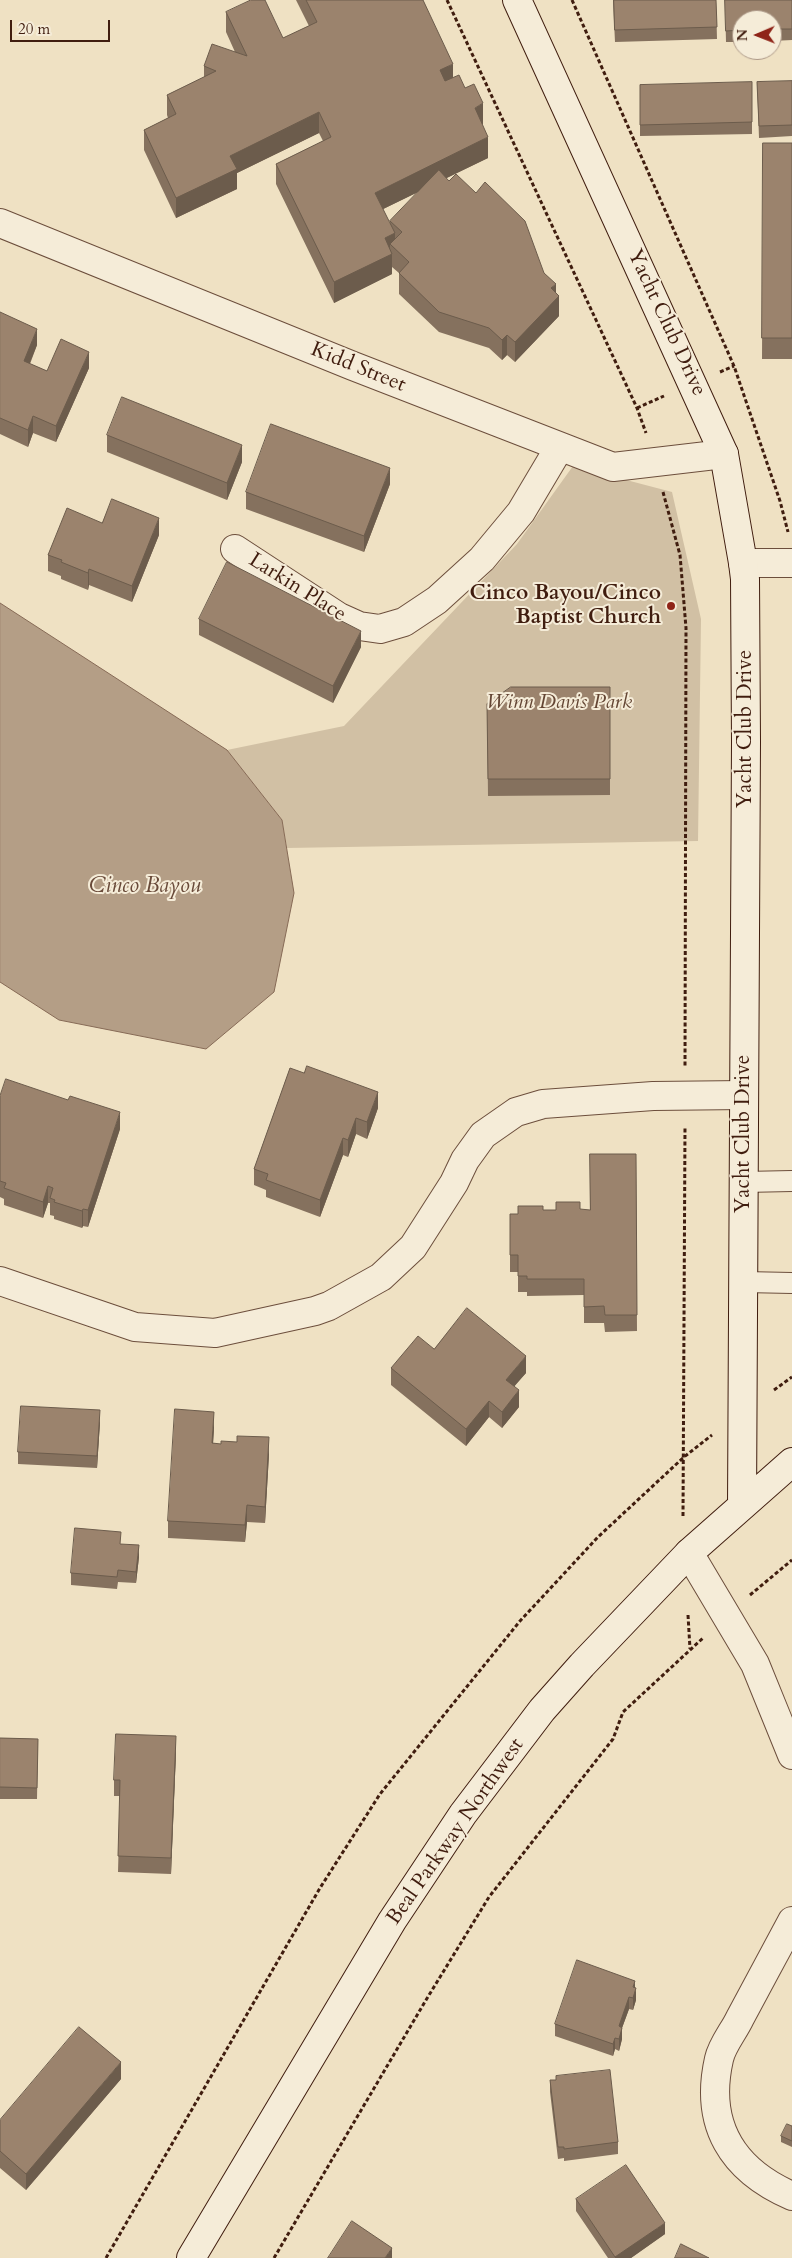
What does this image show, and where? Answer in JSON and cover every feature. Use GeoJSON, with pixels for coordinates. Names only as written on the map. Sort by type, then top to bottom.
{"type":"FeatureCollection","features":[{"type":"Feature","properties":{"kind":"street","name":"Yacht Club Drive"},"geometry":{"type":"LineString","coordinates":[[517,0],[724,454],[743,563],[746,742],[742,1505]]}},
{"type":"Feature","properties":{"kind":"street","name":"Kidd Street"},"geometry":{"type":"LineString","coordinates":[[0,223],[559,448],[613,467],[724,454]]}},
{"type":"Feature","properties":{"kind":"street","name":"Larkin Place"},"geometry":{"type":"LineString","coordinates":[[235,549],[339,617],[359,626],[380,629],[404,622],[437,600],[482,559],[521,512],[559,448]]}},
{"type":"Feature","properties":{"kind":"street"},"geometry":{"type":"LineString","coordinates":[[743,563],[791,551]]}},
{"type":"Feature","properties":{"kind":"street"},"geometry":{"type":"LineString","coordinates":[[0,1282],[135,1327],[214,1333],[315,1311],[329,1306],[381,1277],[413,1247],[483,1135],[516,1112],[543,1104],[685,1096],[744,1095]]}},
{"type":"Feature","properties":{"kind":"street","name":"Beal Parkway Northwest"},"geometry":{"type":"LineString","coordinates":[[191,2258],[392,1921],[463,1814],[542,1710],[686,1556],[792,1462]]}},
{"type":"Feature","properties":{"kind":"street"},"geometry":{"type":"LineString","coordinates":[[686,1556],[755,1664],[782,1726],[792,1755]]}},
{"type":"Feature","properties":{"kind":"street"},"geometry":{"type":"LineString","coordinates":[[792,1920],[720,2057],[715,2090],[719,2125],[737,2158],[753,2174],[771,2187],[792,2196]]}},
{"type":"Feature","properties":{"kind":"lane"},"geometry":{"type":"LineString","coordinates":[[744,1182],[792,1181]]}},
{"type":"Feature","properties":{"kind":"lane"},"geometry":{"type":"LineString","coordinates":[[744,1282],[792,1284]]}},
{"type":"Feature","properties":{"kind":"path"},"geometry":{"type":"LineString","coordinates":[[447,0],[637,408],[656,462],[680,555],[686,628],[684,1457],[686,1556]]}},
{"type":"Feature","properties":{"kind":"path"},"geometry":{"type":"LineString","coordinates":[[572,0],[734,366],[780,501],[791,551]]}},
{"type":"Feature","properties":{"kind":"path"},"geometry":{"type":"LineString","coordinates":[[106,2258],[320,1888],[380,1794],[520,1621],[598,1537],[684,1457],[743,1411],[792,1377]]}},
{"type":"Feature","properties":{"kind":"path"},"geometry":{"type":"LineString","coordinates":[[274,2258],[489,1897],[613,1739],[623,1712],[726,1616],[792,1560]]}},
{"type":"Feature","properties":{"kind":"path"},"geometry":{"type":"LineString","coordinates":[[688,1613],[690,1649]]}},
{"type":"Feature","properties":{"kind":"green space","name":"Winn Davis Park"},"geometry":{"type":"Polygon","coordinates":[[[573,466],[672,492],[701,619],[698,841],[287,848],[282,820],[227,750],[344,726],[517,544],[573,466]]]}},
{"type":"Feature","properties":{"kind":"water","name":"Cinco Bayou"},"geometry":{"type":"Polygon","coordinates":[[[0,603],[227,750],[282,820],[294,893],[274,992],[206,1049],[59,1020],[0,982],[0,603]]]}},
{"type":"Feature","properties":{"kind":"building"},"geometry":{"type":"Polygon","coordinates":[[[251,0],[265,0],[283,38],[317,22],[306,0],[423,0],[453,64],[440,70],[445,81],[459,75],[465,88],[474,84],[483,103],[475,108],[488,137],[375,193],[395,233],[385,238],[392,254],[334,282],[276,164],[331,137],[319,112],[230,156],[237,169],[176,198],[144,130],[176,114],[167,95],[216,71],[204,66],[212,44],[247,56],[226,12],[251,0]]]}},
{"type":"Feature","properties":{"kind":"building"},"geometry":{"type":"Polygon","coordinates":[[[614,0],[716,0],[717,27],[615,30],[614,0]]]}},
{"type":"Feature","properties":{"kind":"building"},"geometry":{"type":"Polygon","coordinates":[[[725,0],[792,0],[792,29],[782,29],[782,10],[732,10],[732,31],[726,31],[725,0]]]}},
{"type":"Feature","properties":{"kind":"building"},"geometry":{"type":"Polygon","coordinates":[[[792,81],[792,125],[759,126],[757,82],[792,81]]]}},
{"type":"Feature","properties":{"kind":"building"},"geometry":{"type":"Polygon","coordinates":[[[752,82],[752,122],[640,125],[640,85],[752,82]]]}},
{"type":"Feature","properties":{"kind":"building"},"geometry":{"type":"Polygon","coordinates":[[[763,143],[792,143],[792,338],[762,338],[763,143]]]}},
{"type":"Feature","properties":{"kind":"building"},"geometry":{"type":"Polygon","coordinates":[[[439,170],[449,181],[456,174],[476,193],[485,182],[525,221],[544,273],[556,284],[551,288],[559,296],[515,342],[507,335],[502,340],[489,328],[439,312],[399,273],[409,262],[390,244],[402,232],[390,221],[439,170]]]}},
{"type":"Feature","properties":{"kind":"building"},"geometry":{"type":"Polygon","coordinates":[[[0,312],[37,329],[24,361],[47,371],[61,339],[89,352],[56,426],[33,416],[28,430],[0,418],[0,312]]]}},
{"type":"Feature","properties":{"kind":"building"},"geometry":{"type":"Polygon","coordinates":[[[122,397],[242,445],[227,483],[107,435],[122,397]]]}},
{"type":"Feature","properties":{"kind":"building"},"geometry":{"type":"Polygon","coordinates":[[[271,424],[390,468],[364,536],[246,492],[271,424]]]}},
{"type":"Feature","properties":{"kind":"building"},"geometry":{"type":"Polygon","coordinates":[[[112,499],[159,518],[132,586],[89,569],[88,573],[48,555],[67,508],[102,523],[112,499]]]}},
{"type":"Feature","properties":{"kind":"building"},"geometry":{"type":"Polygon","coordinates":[[[227,562],[361,631],[333,686],[199,619],[227,562]]]}},
{"type":"Feature","properties":{"kind":"building"},"geometry":{"type":"Polygon","coordinates":[[[511,687],[610,687],[610,779],[488,779],[487,704],[511,687]]]}},
{"type":"Feature","properties":{"kind":"building"},"geometry":{"type":"Polygon","coordinates":[[[307,1066],[378,1092],[367,1122],[356,1118],[348,1140],[343,1138],[320,1200],[266,1180],[268,1174],[254,1169],[290,1068],[304,1073],[307,1066]]]}},
{"type":"Feature","properties":{"kind":"building"},"geometry":{"type":"Polygon","coordinates":[[[6,1079],[68,1100],[70,1096],[120,1112],[88,1210],[83,1209],[82,1211],[54,1202],[55,1200],[50,1198],[53,1188],[48,1186],[43,1202],[4,1188],[6,1183],[0,1181],[0,1096],[6,1079]]]}},
{"type":"Feature","properties":{"kind":"building"},"geometry":{"type":"Polygon","coordinates":[[[590,1154],[636,1154],[637,1315],[605,1315],[604,1306],[584,1307],[584,1279],[527,1279],[527,1276],[518,1276],[518,1255],[510,1255],[510,1214],[518,1214],[518,1206],[543,1206],[543,1210],[556,1210],[556,1202],[580,1202],[580,1209],[590,1210],[590,1154]]]}},
{"type":"Feature","properties":{"kind":"building"},"geometry":{"type":"Polygon","coordinates":[[[467,1308],[526,1356],[506,1380],[519,1390],[502,1412],[489,1401],[466,1429],[391,1368],[418,1336],[434,1349],[467,1308]]]}},
{"type":"Feature","properties":{"kind":"building"},"geometry":{"type":"Polygon","coordinates":[[[21,1406],[100,1410],[97,1456],[18,1452],[21,1406]]]}},
{"type":"Feature","properties":{"kind":"building"},"geometry":{"type":"Polygon","coordinates":[[[175,1409],[214,1412],[212,1443],[221,1444],[221,1441],[237,1442],[237,1436],[269,1437],[265,1507],[247,1505],[245,1525],[168,1521],[175,1409]]]}},
{"type":"Feature","properties":{"kind":"building"},"geometry":{"type":"Polygon","coordinates":[[[75,1528],[121,1532],[120,1544],[139,1545],[136,1572],[118,1570],[117,1577],[71,1573],[75,1528]]]}},
{"type":"Feature","properties":{"kind":"building"},"geometry":{"type":"Polygon","coordinates":[[[116,1734],[176,1736],[171,1858],[118,1856],[120,1780],[114,1780],[116,1734]]]}},
{"type":"Feature","properties":{"kind":"building"},"geometry":{"type":"Polygon","coordinates":[[[0,1738],[38,1739],[37,1788],[0,1787],[0,1738]]]}},
{"type":"Feature","properties":{"kind":"building"},"geometry":{"type":"Polygon","coordinates":[[[577,1960],[635,1981],[633,1987],[636,1988],[633,1998],[629,1997],[619,2026],[622,2028],[619,2039],[615,2038],[613,2044],[555,2024],[577,1960]]]}},
{"type":"Feature","properties":{"kind":"building"},"geometry":{"type":"Polygon","coordinates":[[[79,2027],[121,2062],[26,2174],[0,2151],[0,2120],[79,2027]]]}},
{"type":"Feature","properties":{"kind":"building"},"geometry":{"type":"Polygon","coordinates":[[[610,2070],[618,2142],[564,2149],[564,2147],[558,2147],[550,2080],[556,2080],[556,2076],[610,2070]]]}},
{"type":"Feature","properties":{"kind":"building"},"geometry":{"type":"Polygon","coordinates":[[[787,2124],[792,2126],[792,2141],[781,2136],[787,2124]]]}},
{"type":"Feature","properties":{"kind":"building"},"geometry":{"type":"Polygon","coordinates":[[[626,2165],[665,2223],[615,2257],[576,2199],[626,2165]]]}},
{"type":"Feature","properties":{"kind":"building"},"geometry":{"type":"Polygon","coordinates":[[[352,2221],[392,2248],[385,2258],[328,2258],[352,2221]]]}},
{"type":"Feature","properties":{"kind":"building"},"geometry":{"type":"Polygon","coordinates":[[[681,2244],[709,2258],[675,2258],[681,2244]]]}},
{"type":"Feature","properties":{"kind":"place","name":"Cinco Bayou/Cinco Baptist Church"},"geometry":{"type":"Point","coordinates":[671,606]}}]}
